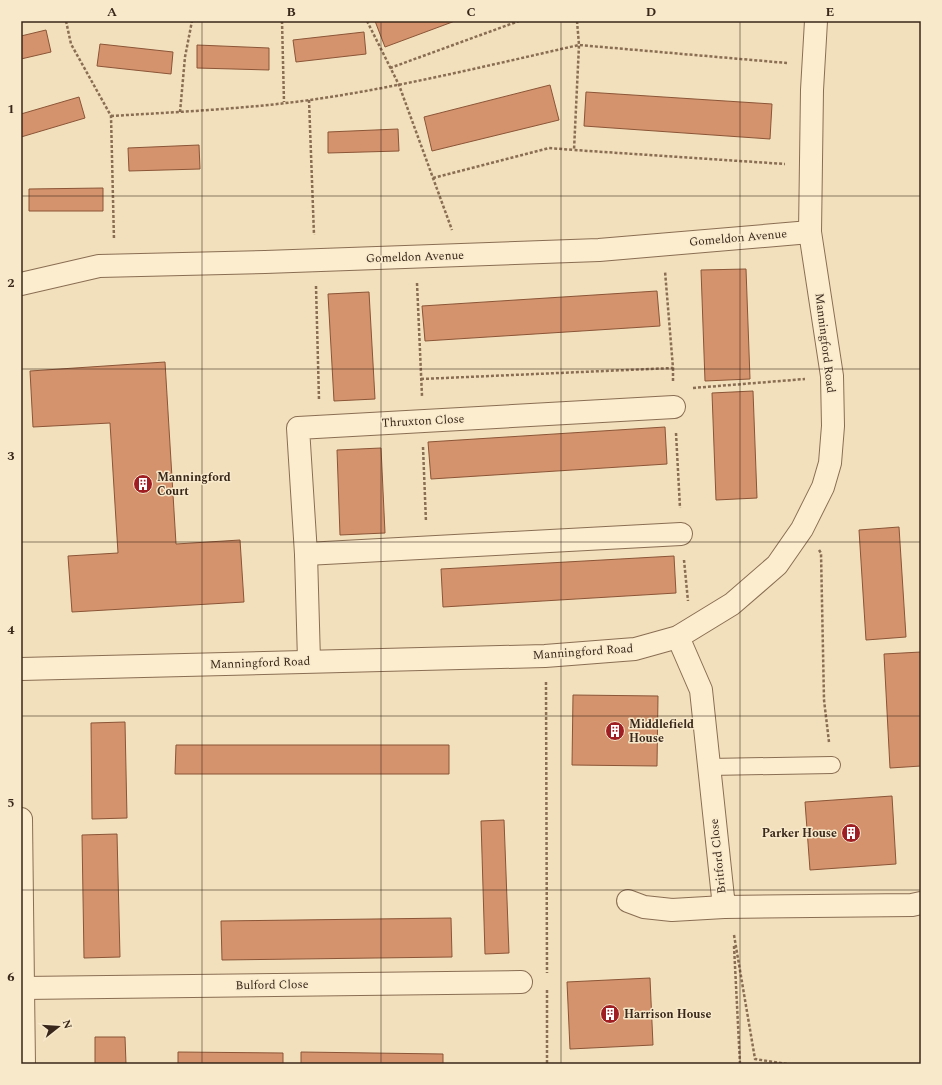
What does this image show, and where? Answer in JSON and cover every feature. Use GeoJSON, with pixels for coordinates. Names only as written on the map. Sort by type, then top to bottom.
{"type":"FeatureCollection","features":[{"type":"Feature","properties":{"kind":"street","name":"Manningford Road"},"geometry":{"type":"LineString","coordinates":[[21,669],[545,656],[635,649],[684,633],[732,604],[777,565],[802,529],[823,487],[830,463],[833,426],[832,376],[810,232],[816,21]]}},
{"type":"Feature","properties":{"kind":"street","name":"Gomeldon Avenue"},"geometry":{"type":"LineString","coordinates":[[21,284],[99,266],[599,250],[810,232]]}},
{"type":"Feature","properties":{"kind":"street","name":"Thruxton Close"},"geometry":{"type":"LineString","coordinates":[[308,661],[306,554],[298,428],[424,422],[674,399]]}},
{"type":"Feature","properties":{"kind":"street"},"geometry":{"type":"LineString","coordinates":[[306,554],[681,534]]}},
{"type":"Feature","properties":{"kind":"street","name":"Britford Close"},"geometry":{"type":"LineString","coordinates":[[684,633],[701,690],[724,907],[912,905],[921,903]]}},
{"type":"Feature","properties":{"kind":"street"},"geometry":{"type":"LineString","coordinates":[[21,819],[24,1064]]}},
{"type":"Feature","properties":{"kind":"street"},"geometry":{"type":"LineString","coordinates":[[628,901],[644,907],[672,910],[724,907]]}},
{"type":"Feature","properties":{"kind":"street","name":"Bulford Close"},"geometry":{"type":"LineString","coordinates":[[22,988],[520,982]]}},
{"type":"Feature","properties":{"kind":"lane"},"geometry":{"type":"LineString","coordinates":[[709,767],[832,765]]}},
{"type":"Feature","properties":{"kind":"path"},"geometry":{"type":"LineString","coordinates":[[66,21],[71,44],[111,116],[115,266]]}},
{"type":"Feature","properties":{"kind":"path"},"geometry":{"type":"LineString","coordinates":[[180,112],[185,57],[192,21]]}},
{"type":"Feature","properties":{"kind":"path"},"geometry":{"type":"LineString","coordinates":[[282,21],[284,102]]}},
{"type":"Feature","properties":{"kind":"path"},"geometry":{"type":"LineString","coordinates":[[367,21],[399,85],[462,255]]}},
{"type":"Feature","properties":{"kind":"path"},"geometry":{"type":"LineString","coordinates":[[390,68],[519,21]]}},
{"type":"Feature","properties":{"kind":"path"},"geometry":{"type":"LineString","coordinates":[[574,150],[579,45],[577,21]]}},
{"type":"Feature","properties":{"kind":"path"},"geometry":{"type":"LineString","coordinates":[[111,116],[213,110],[309,100],[399,85],[579,45],[814,66]]}},
{"type":"Feature","properties":{"kind":"path"},"geometry":{"type":"LineString","coordinates":[[309,100],[320,427]]}},
{"type":"Feature","properties":{"kind":"path"},"geometry":{"type":"LineString","coordinates":[[433,178],[549,148],[811,165]]}},
{"type":"Feature","properties":{"kind":"path"},"geometry":{"type":"LineString","coordinates":[[663,244],[673,368],[684,633]]}},
{"type":"Feature","properties":{"kind":"path"},"geometry":{"type":"LineString","coordinates":[[415,257],[424,422],[423,454],[428,548]]}},
{"type":"Feature","properties":{"kind":"path"},"geometry":{"type":"LineString","coordinates":[[422,379],[673,368]]}},
{"type":"Feature","properties":{"kind":"path"},"geometry":{"type":"LineString","coordinates":[[674,399],[832,376]]}},
{"type":"Feature","properties":{"kind":"path"},"geometry":{"type":"LineString","coordinates":[[802,529],[821,553],[824,700],[832,765]]}},
{"type":"Feature","properties":{"kind":"path"},"geometry":{"type":"LineString","coordinates":[[545,656],[547,978]]}},
{"type":"Feature","properties":{"kind":"path"},"geometry":{"type":"LineString","coordinates":[[740,1064],[734,935],[755,1060],[787,1064]]}},
{"type":"Feature","properties":{"kind":"path"},"geometry":{"type":"LineString","coordinates":[[547,986],[547,1064]]}},
{"type":"Feature","properties":{"kind":"building"},"geometry":{"type":"Polygon","coordinates":[[[375,21],[455,21],[385,47],[375,21]]]}},
{"type":"Feature","properties":{"kind":"building"},"geometry":{"type":"Polygon","coordinates":[[[46,30],[51,52],[21,59],[21,36],[46,30]]]}},
{"type":"Feature","properties":{"kind":"building"},"geometry":{"type":"Polygon","coordinates":[[[364,32],[366,54],[296,62],[293,40],[364,32]]]}},
{"type":"Feature","properties":{"kind":"building"},"geometry":{"type":"Polygon","coordinates":[[[100,44],[173,52],[171,74],[97,66],[100,44]]]}},
{"type":"Feature","properties":{"kind":"building"},"geometry":{"type":"Polygon","coordinates":[[[197,45],[269,48],[269,70],[197,68],[197,45]]]}},
{"type":"Feature","properties":{"kind":"building"},"geometry":{"type":"Polygon","coordinates":[[[550,85],[559,120],[432,151],[424,117],[550,85]]]}},
{"type":"Feature","properties":{"kind":"building"},"geometry":{"type":"Polygon","coordinates":[[[586,92],[772,104],[770,139],[584,126],[586,92]]]}},
{"type":"Feature","properties":{"kind":"building"},"geometry":{"type":"Polygon","coordinates":[[[79,97],[85,118],[21,137],[21,114],[79,97]]]}},
{"type":"Feature","properties":{"kind":"building"},"geometry":{"type":"Polygon","coordinates":[[[398,129],[399,151],[328,153],[328,132],[398,129]]]}},
{"type":"Feature","properties":{"kind":"building"},"geometry":{"type":"Polygon","coordinates":[[[199,145],[200,169],[129,171],[128,148],[199,145]]]}},
{"type":"Feature","properties":{"kind":"building"},"geometry":{"type":"Polygon","coordinates":[[[103,188],[103,211],[29,211],[29,189],[103,188]]]}},
{"type":"Feature","properties":{"kind":"building"},"geometry":{"type":"Polygon","coordinates":[[[746,269],[750,379],[705,381],[701,270],[746,269]]]}},
{"type":"Feature","properties":{"kind":"building"},"geometry":{"type":"Polygon","coordinates":[[[657,291],[660,326],[425,341],[422,306],[657,291]]]}},
{"type":"Feature","properties":{"kind":"building"},"geometry":{"type":"Polygon","coordinates":[[[369,292],[375,399],[334,401],[328,294],[369,292]]]}},
{"type":"Feature","properties":{"kind":"building","name":"Manningford Court"},"geometry":{"type":"Polygon","coordinates":[[[165,362],[176,544],[240,540],[244,602],[72,612],[68,556],[118,553],[110,423],[33,427],[30,371],[165,362]]]}},
{"type":"Feature","properties":{"kind":"building"},"geometry":{"type":"Polygon","coordinates":[[[753,391],[757,498],[716,500],[712,393],[753,391]]]}},
{"type":"Feature","properties":{"kind":"building"},"geometry":{"type":"Polygon","coordinates":[[[665,427],[667,464],[431,479],[428,442],[665,427]]]}},
{"type":"Feature","properties":{"kind":"building"},"geometry":{"type":"Polygon","coordinates":[[[381,448],[385,533],[340,535],[337,450],[381,448]]]}},
{"type":"Feature","properties":{"kind":"building"},"geometry":{"type":"Polygon","coordinates":[[[899,527],[906,637],[866,640],[859,530],[899,527]]]}},
{"type":"Feature","properties":{"kind":"building"},"geometry":{"type":"Polygon","coordinates":[[[674,556],[676,593],[443,607],[441,569],[674,556]]]}},
{"type":"Feature","properties":{"kind":"building"},"geometry":{"type":"Polygon","coordinates":[[[921,652],[921,766],[890,768],[884,654],[921,652]]]}},
{"type":"Feature","properties":{"kind":"building","name":"Middlefield House"},"geometry":{"type":"Polygon","coordinates":[[[573,695],[658,696],[657,766],[572,765],[573,695]]]}},
{"type":"Feature","properties":{"kind":"building"},"geometry":{"type":"Polygon","coordinates":[[[125,722],[127,818],[92,819],[91,723],[125,722]]]}},
{"type":"Feature","properties":{"kind":"building"},"geometry":{"type":"Polygon","coordinates":[[[176,745],[449,745],[449,774],[175,774],[176,745]]]}},
{"type":"Feature","properties":{"kind":"building","name":"Parker House"},"geometry":{"type":"Polygon","coordinates":[[[892,796],[896,864],[810,870],[805,802],[892,796]]]}},
{"type":"Feature","properties":{"kind":"building"},"geometry":{"type":"Polygon","coordinates":[[[504,820],[509,953],[485,954],[481,821],[504,820]]]}},
{"type":"Feature","properties":{"kind":"building"},"geometry":{"type":"Polygon","coordinates":[[[117,834],[120,957],[84,958],[82,835],[117,834]]]}},
{"type":"Feature","properties":{"kind":"building"},"geometry":{"type":"Polygon","coordinates":[[[451,918],[452,957],[222,960],[221,921],[451,918]]]}},
{"type":"Feature","properties":{"kind":"building","name":"Harrison House"},"geometry":{"type":"Polygon","coordinates":[[[650,978],[653,1045],[570,1049],[567,982],[650,978]]]}},
{"type":"Feature","properties":{"kind":"building"},"geometry":{"type":"Polygon","coordinates":[[[95,1037],[125,1037],[126,1064],[95,1064],[95,1037]]]}},
{"type":"Feature","properties":{"kind":"building"},"geometry":{"type":"Polygon","coordinates":[[[178,1052],[283,1053],[283,1064],[178,1064],[178,1052]]]}},
{"type":"Feature","properties":{"kind":"building"},"geometry":{"type":"Polygon","coordinates":[[[301,1052],[443,1054],[443,1064],[301,1064],[301,1052]]]}},
{"type":"Feature","properties":{"kind":"place","name":"Manningford Court"},"geometry":{"type":"Point","coordinates":[143,484]}},
{"type":"Feature","properties":{"kind":"place","name":"Middlefield House"},"geometry":{"type":"Point","coordinates":[615,731]}},
{"type":"Feature","properties":{"kind":"place","name":"Parker House"},"geometry":{"type":"Point","coordinates":[851,833]}},
{"type":"Feature","properties":{"kind":"place","name":"Harrison House"},"geometry":{"type":"Point","coordinates":[610,1014]}}]}
